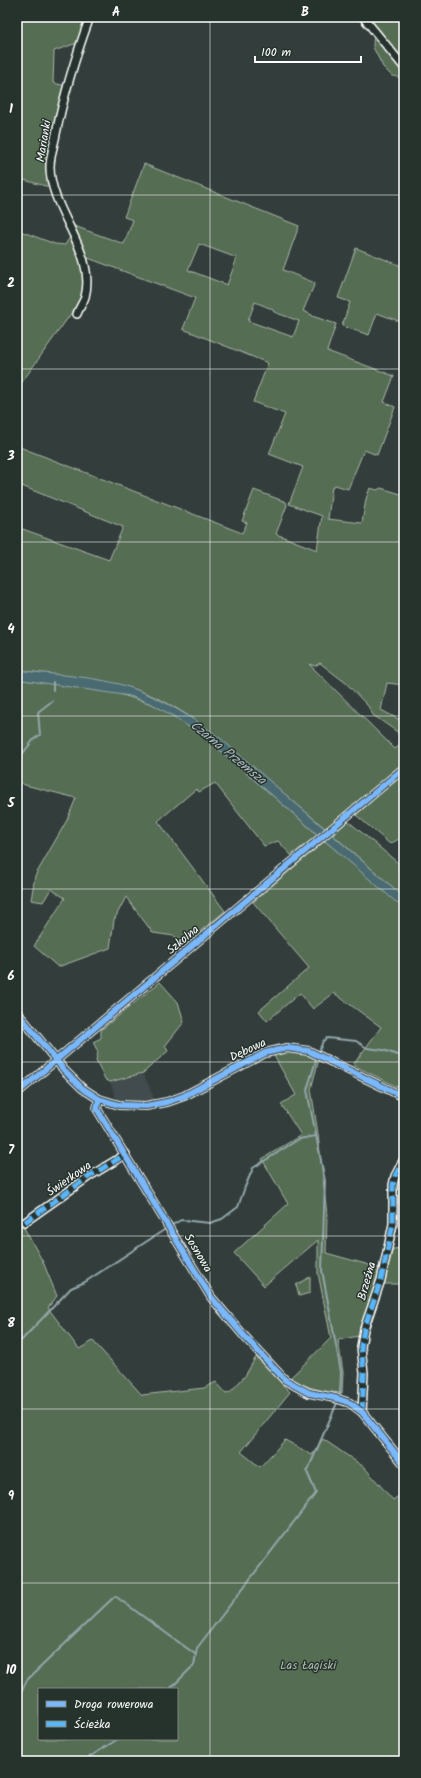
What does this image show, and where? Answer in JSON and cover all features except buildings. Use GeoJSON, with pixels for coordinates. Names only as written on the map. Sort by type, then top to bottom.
{"type":"FeatureCollection","features":[{"type":"Feature","properties":{"kind":"street","name":"Marianki"},"geometry":{"type":"LineString","coordinates":[[77,314],[85,297],[85,265],[68,221],[53,191],[50,167],[58,120],[78,50],[90,17]]}},
{"type":"Feature","properties":{"kind":"street"},"geometry":{"type":"LineString","coordinates":[[363,17],[404,67]]}},
{"type":"Feature","properties":{"kind":"street","name":"Szkolna"},"geometry":{"type":"LineString","coordinates":[[17,1092],[56,1061],[404,768]]}},
{"type":"Feature","properties":{"kind":"street"},"geometry":{"type":"LineString","coordinates":[[17,1012],[56,1061],[82,1088],[99,1099]]}},
{"type":"Feature","properties":{"kind":"street","name":"Dębowa"},"geometry":{"type":"LineString","coordinates":[[99,1099],[132,1106],[146,1106],[167,1102],[184,1096],[265,1053],[287,1048],[304,1050],[315,1054],[404,1097]]}},
{"type":"Feature","properties":{"kind":"street","name":"Sosnowa"},"geometry":{"type":"LineString","coordinates":[[99,1099],[97,1109],[126,1154],[211,1297],[284,1380],[309,1393],[335,1398],[350,1403],[362,1412],[404,1464]]}},
{"type":"Feature","properties":{"kind":"street","name":"Świerkowa"},"geometry":{"type":"LineString","coordinates":[[25,1222],[90,1176],[126,1154]]}},
{"type":"Feature","properties":{"kind":"street","name":"Brzeźna"},"geometry":{"type":"LineString","coordinates":[[362,1412],[364,1372],[361,1347],[364,1329],[381,1280],[393,1224],[393,1185],[395,1176],[404,1159]]}},
{"type":"Feature","properties":{"kind":"shaded area"},"geometry":{"type":"Polygon","coordinates":[[[143,1073],[155,1100],[148,1102],[117,1101],[110,1082],[143,1073]]]}},
{"type":"Feature","properties":{"kind":"green space"},"geometry":{"type":"Polygon","coordinates":[[[17,17],[86,17],[77,43],[54,51],[53,83],[67,86],[48,151],[46,169],[49,187],[17,178],[17,17]]]}},
{"type":"Feature","properties":{"kind":"green space"},"geometry":{"type":"Polygon","coordinates":[[[364,17],[404,17],[404,78],[392,76],[383,67],[373,47],[374,28],[364,17]]]}},
{"type":"Feature","properties":{"kind":"green space"},"geometry":{"type":"Polygon","coordinates":[[[144,164],[299,226],[283,270],[315,283],[303,311],[312,316],[336,324],[327,351],[394,376],[384,402],[395,407],[377,455],[364,450],[348,489],[335,485],[332,487],[328,519],[362,523],[366,499],[370,488],[377,490],[381,488],[404,495],[404,685],[387,683],[381,710],[404,722],[404,739],[396,731],[373,715],[368,706],[346,683],[320,663],[315,666],[309,664],[395,749],[400,745],[404,750],[404,763],[326,829],[210,731],[165,702],[148,694],[117,684],[17,670],[17,527],[109,560],[123,527],[17,484],[17,446],[242,533],[247,523],[242,521],[254,490],[286,502],[287,505],[276,534],[317,550],[322,516],[289,504],[303,467],[269,454],[285,414],[253,402],[268,363],[183,329],[195,298],[88,258],[88,284],[80,301],[17,389],[17,225],[20,231],[55,244],[65,245],[70,237],[66,223],[124,244],[133,220],[124,217],[144,164]],[[199,244],[188,270],[227,285],[237,258],[199,244]],[[255,302],[248,321],[293,337],[299,321],[274,312],[272,309],[255,302]]]}},
{"type":"Feature","properties":{"kind":"green space"},"geometry":{"type":"Polygon","coordinates":[[[356,248],[404,267],[404,323],[377,313],[369,335],[342,326],[350,302],[338,298],[356,248]]]}},
{"type":"Feature","properties":{"kind":"green space"},"geometry":{"type":"Polygon","coordinates":[[[17,679],[116,693],[152,704],[207,739],[318,835],[291,855],[278,841],[264,846],[215,783],[199,792],[196,789],[158,821],[225,911],[186,943],[174,936],[153,933],[126,897],[114,920],[110,948],[58,967],[34,946],[65,898],[51,889],[43,902],[31,900],[35,876],[67,820],[76,798],[25,785],[17,781],[17,679]]]}},
{"type":"Feature","properties":{"kind":"green space"},"geometry":{"type":"Polygon","coordinates":[[[404,772],[404,836],[390,844],[356,815],[404,772]]]}},
{"type":"Feature","properties":{"kind":"green space"},"geometry":{"type":"Polygon","coordinates":[[[348,821],[404,868],[404,897],[333,835],[348,821]]]}},
{"type":"Feature","properties":{"kind":"green space"},"geometry":{"type":"Polygon","coordinates":[[[325,841],[404,908],[404,1090],[353,1065],[381,1027],[334,993],[313,1009],[300,993],[267,1021],[259,1011],[309,968],[253,902],[325,841]]]}},
{"type":"Feature","properties":{"kind":"green space"},"geometry":{"type":"Polygon","coordinates":[[[160,982],[178,1002],[184,1022],[165,1046],[168,1051],[143,1073],[110,1082],[105,1079],[96,1060],[98,1052],[93,1042],[101,1038],[101,1030],[160,982]]]}},
{"type":"Feature","properties":{"kind":"green space"},"geometry":{"type":"Polygon","coordinates":[[[287,1052],[304,1053],[319,1059],[311,1089],[318,1134],[327,1215],[326,1253],[380,1268],[359,1336],[338,1340],[343,1372],[342,1393],[315,1389],[289,1379],[331,1338],[318,1273],[318,1240],[264,1286],[234,1253],[288,1204],[262,1159],[301,1135],[281,1104],[296,1095],[273,1054],[287,1052]]]}},
{"type":"Feature","properties":{"kind":"green space"},"geometry":{"type":"Polygon","coordinates":[[[404,1167],[404,1202],[397,1203],[397,1181],[404,1167]]]}},
{"type":"Feature","properties":{"kind":"green space","name":"Las Łagiski"},"geometry":{"type":"Polygon","coordinates":[[[23,1226],[43,1262],[57,1296],[48,1308],[79,1349],[93,1341],[142,1395],[204,1388],[216,1382],[226,1393],[230,1392],[245,1376],[256,1357],[290,1392],[241,1452],[260,1467],[285,1440],[312,1455],[323,1439],[364,1467],[393,1500],[404,1492],[404,1761],[17,1761],[17,1229],[23,1226]]]}},
{"type":"Feature","properties":{"kind":"green space"},"geometry":{"type":"Polygon","coordinates":[[[404,1248],[404,1284],[382,1284],[393,1249],[404,1248]]]}},
{"type":"Feature","properties":{"kind":"green space"},"geometry":{"type":"Polygon","coordinates":[[[310,1277],[310,1293],[299,1296],[296,1285],[310,1277]]]}},
{"type":"Feature","properties":{"kind":"water","name":"Czarna Przemsza"},"geometry":{"type":"Polygon","coordinates":[[[17,670],[91,678],[119,684],[156,698],[200,723],[220,738],[404,897],[404,909],[207,739],[173,716],[152,704],[130,696],[17,679],[17,670]]]}},
{"type":"Feature","properties":{"kind":"waterway"},"geometry":{"type":"LineString","coordinates":[[53,682],[53,690]]}},
{"type":"Feature","properties":{"kind":"waterway"},"geometry":{"type":"LineString","coordinates":[[17,761],[34,739],[40,735],[38,712],[52,701]]}},
{"type":"Feature","properties":{"kind":"waterway"},"geometry":{"type":"LineString","coordinates":[[319,1051],[323,1041],[327,1038],[356,1041],[367,1048],[383,1050],[404,1057]]}},
{"type":"Feature","properties":{"kind":"waterway"},"geometry":{"type":"LineString","coordinates":[[317,1057],[307,1090],[325,1181],[322,1270],[341,1372],[340,1394]]}},
{"type":"Feature","properties":{"kind":"waterway"},"geometry":{"type":"LineString","coordinates":[[172,1225],[181,1220],[210,1223],[222,1219],[238,1207],[253,1168],[299,1139],[316,1136]]}},
{"type":"Feature","properties":{"kind":"waterway"},"geometry":{"type":"LineString","coordinates":[[17,1345],[71,1288],[85,1282],[164,1230]]}},
{"type":"Feature","properties":{"kind":"waterway"},"geometry":{"type":"LineString","coordinates":[[171,1688],[194,1665],[197,1648],[316,1493],[307,1472],[337,1403]]}},
{"type":"Feature","properties":{"kind":"waterway"},"geometry":{"type":"LineString","coordinates":[[17,1701],[27,1680],[115,1596],[195,1654]]}},
{"type":"Feature","properties":{"kind":"waterway"},"geometry":{"type":"LineString","coordinates":[[83,1761],[116,1740]]}},
{"type":"Feature","properties":{"kind":"marked path"},"geometry":{"type":"LineString","coordinates":[[25,1222],[90,1176],[126,1154]]}},
{"type":"Feature","properties":{"kind":"marked path"},"geometry":{"type":"LineString","coordinates":[[362,1412],[364,1373],[361,1347],[364,1329],[381,1280],[393,1224],[393,1185],[395,1176],[404,1159]]}},
{"type":"Feature","properties":{"kind":"cycle path"},"geometry":{"type":"LineString","coordinates":[[17,1093],[404,768]]}},
{"type":"Feature","properties":{"kind":"cycle path"},"geometry":{"type":"LineString","coordinates":[[17,1012],[64,1070],[82,1088],[99,1099],[119,1105],[146,1106],[167,1102],[184,1096],[265,1053],[287,1048],[309,1051],[404,1097]]}},
{"type":"Feature","properties":{"kind":"cycle path"},"geometry":{"type":"LineString","coordinates":[[99,1099],[97,1109],[211,1297],[245,1337],[285,1380],[309,1393],[335,1398],[350,1403],[362,1412],[404,1464]]}}]}
